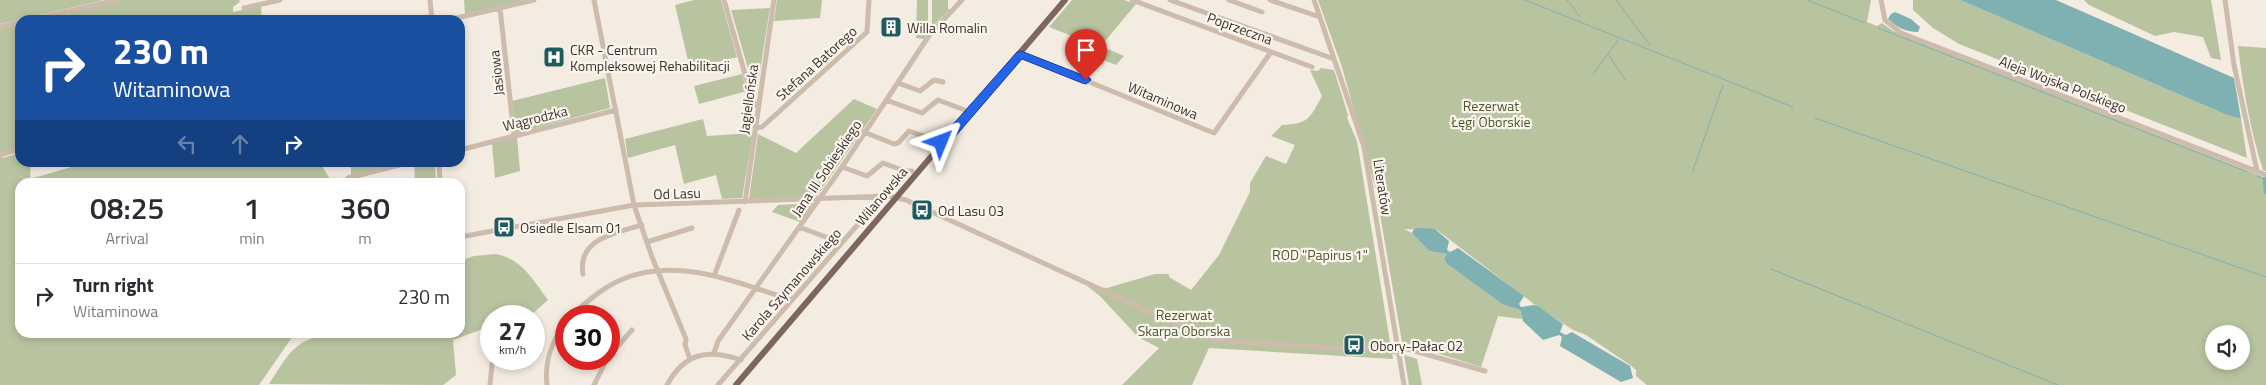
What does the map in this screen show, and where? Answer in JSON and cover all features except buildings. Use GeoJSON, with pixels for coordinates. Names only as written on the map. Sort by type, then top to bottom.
{"type":"FeatureCollection","features":[{"type":"Feature","properties":{"kind":"main road","name":"Wilanowska"},"geometry":{"type":"LineString","coordinates":[[736,385],[1021,54],[1065,0]]}},
{"type":"Feature","properties":{"kind":"street"},"geometry":{"type":"LineString","coordinates":[[51,15],[117,0]]}},
{"type":"Feature","properties":{"kind":"street"},"geometry":{"type":"LineString","coordinates":[[244,8],[280,0]]}},
{"type":"Feature","properties":{"kind":"street"},"geometry":{"type":"LineString","coordinates":[[430,0],[432,15]]}},
{"type":"Feature","properties":{"kind":"street"},"geometry":{"type":"LineString","coordinates":[[465,16],[534,0]]}},
{"type":"Feature","properties":{"kind":"street"},"geometry":{"type":"LineString","coordinates":[[594,0],[634,205],[657,270],[686,340],[685,345],[690,359]]}},
{"type":"Feature","properties":{"kind":"street"},"geometry":{"type":"LineString","coordinates":[[724,0],[752,99],[758,107]]}},
{"type":"Feature","properties":{"kind":"street","name":"Jagiellońska"},"geometry":{"type":"LineString","coordinates":[[745,202],[774,0]]}},
{"type":"Feature","properties":{"kind":"street","name":"Stefana Batorego"},"geometry":{"type":"LineString","coordinates":[[755,128],[762,127],[867,32],[869,0]]}},
{"type":"Feature","properties":{"kind":"street","name":"Jana III Sobieskiego"},"geometry":{"type":"LineString","coordinates":[[714,353],[718,341],[820,199],[930,34],[962,0]]}},
{"type":"Feature","properties":{"kind":"street","name":"Poprzeczna"},"geometry":{"type":"LineString","coordinates":[[1132,0],[1312,67]]}},
{"type":"Feature","properties":{"kind":"street"},"geometry":{"type":"LineString","coordinates":[[1170,0],[1334,59]]}},
{"type":"Feature","properties":{"kind":"street"},"geometry":{"type":"LineString","coordinates":[[1228,0],[1262,12]]}},
{"type":"Feature","properties":{"kind":"street"},"geometry":{"type":"LineString","coordinates":[[1270,0],[1320,17]]}},
{"type":"Feature","properties":{"kind":"street","name":"Literatów"},"geometry":{"type":"LineString","coordinates":[[1314,0],[1364,147],[1404,385]]}},
{"type":"Feature","properties":{"kind":"street","name":"Aleja Wojska Polskiego"},"geometry":{"type":"LineString","coordinates":[[1881,0],[1881,14],[1884,20],[1901,33],[2266,175]]}},
{"type":"Feature","properties":{"kind":"street"},"geometry":{"type":"LineString","coordinates":[[2225,0],[2234,65],[2257,171]]}},
{"type":"Feature","properties":{"kind":"street","name":"Jasiowa"},"geometry":{"type":"LineString","coordinates":[[500,8],[514,135]]}},
{"type":"Feature","properties":{"kind":"street"},"geometry":{"type":"LineString","coordinates":[[0,27],[15,23]]}},
{"type":"Feature","properties":{"kind":"street","name":"Witaminowa"},"geometry":{"type":"LineString","coordinates":[[1021,54],[1214,133],[1271,52]]}},
{"type":"Feature","properties":{"kind":"street"},"geometry":{"type":"LineString","coordinates":[[898,83],[920,91],[934,80],[943,82]]}},
{"type":"Feature","properties":{"kind":"street"},"geometry":{"type":"LineString","coordinates":[[886,100],[922,113],[938,100],[970,112]]}},
{"type":"Feature","properties":{"kind":"street","name":"Wągrodzka"},"geometry":{"type":"LineString","coordinates":[[465,149],[616,110]]}},
{"type":"Feature","properties":{"kind":"street"},"geometry":{"type":"LineString","coordinates":[[864,132],[894,144],[898,143],[909,131],[943,143]]}},
{"type":"Feature","properties":{"kind":"street"},"geometry":{"type":"LineString","coordinates":[[0,155],[15,150]]}},
{"type":"Feature","properties":{"kind":"street"},"geometry":{"type":"LineString","coordinates":[[842,167],[865,176],[869,175],[883,163],[905,171],[912,171]]}},
{"type":"Feature","properties":{"kind":"street"},"geometry":{"type":"LineString","coordinates":[[348,178],[391,167]]}},
{"type":"Feature","properties":{"kind":"street","name":"Od Lasu"},"geometry":{"type":"LineString","coordinates":[[465,236],[634,205],[877,196],[897,197]]}},
{"type":"Feature","properties":{"kind":"street","name":"Karola Szymanowskiego"},"geometry":{"type":"LineString","coordinates":[[718,385],[874,206],[877,196]]}},
{"type":"Feature","properties":{"kind":"street"},"geometry":{"type":"LineString","coordinates":[[897,197],[1214,340],[1398,349],[1485,371]]}},
{"type":"Feature","properties":{"kind":"street"},"geometry":{"type":"LineString","coordinates":[[714,276],[739,210]]}},
{"type":"Feature","properties":{"kind":"street"},"geometry":{"type":"LineString","coordinates":[[583,274],[581,265],[583,256],[593,244],[606,237],[642,225]]}},
{"type":"Feature","properties":{"kind":"street"},"geometry":{"type":"LineString","coordinates":[[799,227],[842,243]]}},
{"type":"Feature","properties":{"kind":"street"},"geometry":{"type":"LineString","coordinates":[[647,242],[692,228]]}},
{"type":"Feature","properties":{"kind":"street"},"geometry":{"type":"LineString","coordinates":[[583,305],[611,285],[657,270],[688,270],[714,276],[791,300]]}},
{"type":"Feature","properties":{"kind":"street"},"geometry":{"type":"LineString","coordinates":[[620,344],[632,330]]}},
{"type":"Feature","properties":{"kind":"street"},"geometry":{"type":"LineString","coordinates":[[547,385],[546,368],[548,357],[555,341]]}},
{"type":"Feature","properties":{"kind":"street"},"geometry":{"type":"LineString","coordinates":[[667,385],[678,367],[690,359],[714,353],[725,354],[741,360]]}},
{"type":"Feature","properties":{"kind":"street"},"geometry":{"type":"LineString","coordinates":[[490,385],[491,370]]}},
{"type":"Feature","properties":{"kind":"street"},"geometry":{"type":"LineString","coordinates":[[594,385],[602,370]]}},
{"type":"Feature","properties":{"kind":"green space"},"geometry":{"type":"Polygon","coordinates":[[[0,0],[104,0],[39,15],[15,15],[15,21],[0,24],[0,0]]]}},
{"type":"Feature","properties":{"kind":"green space"},"geometry":{"type":"Polygon","coordinates":[[[122,0],[239,0],[240,2],[233,7],[233,12],[261,6],[262,15],[58,15],[122,0]]]}},
{"type":"Feature","properties":{"kind":"green space"},"geometry":{"type":"Polygon","coordinates":[[[464,0],[524,0],[465,14],[464,0]]]}},
{"type":"Feature","properties":{"kind":"green space"},"geometry":{"type":"Polygon","coordinates":[[[694,0],[721,0],[737,57],[690,69],[675,5],[694,0]]]}},
{"type":"Feature","properties":{"kind":"green space"},"geometry":{"type":"Polygon","coordinates":[[[777,0],[822,0],[820,18],[774,21],[777,0]]]}},
{"type":"Feature","properties":{"kind":"green space"},"geometry":{"type":"Polygon","coordinates":[[[917,0],[928,0],[928,32],[924,39],[916,38],[917,0]]]}},
{"type":"Feature","properties":{"kind":"green space"},"geometry":{"type":"Polygon","coordinates":[[[932,0],[948,0],[948,9],[950,9],[932,27],[932,0]]]}},
{"type":"Feature","properties":{"kind":"green space"},"geometry":{"type":"Polygon","coordinates":[[[1072,0],[1124,0],[1136,4],[1101,46],[1124,56],[1116,65],[1093,56],[1100,47],[1049,27],[1072,0]]]}},
{"type":"Feature","properties":{"kind":"green space","name":"Rezerwat Łęgi Oborskie"},"geometry":{"type":"Polygon","coordinates":[[[1318,0],[1871,0],[1867,22],[1877,26],[1882,23],[1893,31],[2266,178],[2266,385],[1647,385],[1636,376],[1636,370],[1630,365],[1586,335],[1573,330],[1534,304],[1437,230],[1404,229],[1412,233],[1429,251],[1447,254],[1444,257],[1447,264],[1502,304],[1520,310],[1522,319],[1498,316],[1481,367],[1402,342],[1376,191],[1342,67],[1318,0]]]}},
{"type":"Feature","properties":{"kind":"green space"},"geometry":{"type":"Polygon","coordinates":[[[1913,0],[1960,0],[2227,115],[2241,119],[2247,158],[1959,44],[1933,28],[1913,10],[1913,0]]]}},
{"type":"Feature","properties":{"kind":"green space"},"geometry":{"type":"Polygon","coordinates":[[[2084,0],[2211,0],[2221,60],[2211,58],[2203,37],[2174,32],[2155,36],[2089,5],[2084,0]]]}},
{"type":"Feature","properties":{"kind":"green space"},"geometry":{"type":"Polygon","coordinates":[[[770,8],[756,96],[731,10],[770,8]]]}},
{"type":"Feature","properties":{"kind":"green space"},"geometry":{"type":"Polygon","coordinates":[[[15,25],[15,150],[0,154],[0,29],[15,25]]]}},
{"type":"Feature","properties":{"kind":"green space"},"geometry":{"type":"Polygon","coordinates":[[[2238,46],[2266,48],[2266,171],[2263,170],[2258,155],[2251,124],[2238,46]]]}},
{"type":"Feature","properties":{"kind":"green space"},"geometry":{"type":"Polygon","coordinates":[[[1321,68],[1334,70],[1348,115],[1347,118],[1357,141],[1391,348],[1356,347],[1353,344],[1349,347],[1392,353],[1393,359],[1209,348],[1192,385],[1122,385],[1159,348],[1138,337],[1100,296],[1087,286],[1107,288],[1155,274],[1169,274],[1169,277],[1191,290],[1219,255],[1250,192],[1250,183],[1266,156],[1286,164],[1295,145],[1271,136],[1282,125],[1298,123],[1311,115],[1322,96],[1310,70],[1318,71],[1321,68]]]}},
{"type":"Feature","properties":{"kind":"green space"},"geometry":{"type":"Polygon","coordinates":[[[742,74],[747,91],[699,104],[694,86],[742,74]]]}},
{"type":"Feature","properties":{"kind":"green space"},"geometry":{"type":"Polygon","coordinates":[[[605,78],[610,108],[516,133],[512,101],[605,78]]]}},
{"type":"Feature","properties":{"kind":"green space"},"geometry":{"type":"Polygon","coordinates":[[[854,99],[877,109],[817,196],[749,199],[758,134],[796,153],[854,99]]]}},
{"type":"Feature","properties":{"kind":"green space"},"geometry":{"type":"Polygon","coordinates":[[[703,119],[707,136],[753,133],[742,198],[722,199],[716,175],[684,184],[675,145],[628,158],[625,139],[703,119]]]}},
{"type":"Feature","properties":{"kind":"green space"},"geometry":{"type":"Polygon","coordinates":[[[517,137],[520,171],[495,178],[492,144],[517,137]]]}},
{"type":"Feature","properties":{"kind":"green space"},"geometry":{"type":"Polygon","coordinates":[[[15,154],[15,167],[31,167],[30,178],[15,178],[15,338],[292,338],[259,385],[0,385],[0,156],[2,158],[15,154]]]}},
{"type":"Feature","properties":{"kind":"green space"},"geometry":{"type":"Polygon","coordinates":[[[71,167],[323,167],[329,178],[33,178],[71,167]]]}},
{"type":"Feature","properties":{"kind":"green space"},"geometry":{"type":"Polygon","coordinates":[[[351,167],[386,167],[351,176],[351,167]]]}},
{"type":"Feature","properties":{"kind":"green space"},"geometry":{"type":"Polygon","coordinates":[[[414,167],[435,167],[436,178],[415,178],[414,167]]]}},
{"type":"Feature","properties":{"kind":"green space"},"geometry":{"type":"Polygon","coordinates":[[[813,203],[800,222],[772,212],[778,205],[813,203]]]}},
{"type":"Feature","properties":{"kind":"green space"},"geometry":{"type":"Polygon","coordinates":[[[496,254],[513,260],[526,271],[548,300],[542,305],[480,305],[480,330],[465,336],[465,259],[474,256],[496,254]]]}},
{"type":"Feature","properties":{"kind":"green space"},"geometry":{"type":"Polygon","coordinates":[[[313,338],[458,338],[453,340],[456,375],[443,385],[269,384],[282,364],[296,348],[313,338]]]}},
{"type":"Feature","properties":{"kind":"green space"},"geometry":{"type":"Polygon","coordinates":[[[1404,355],[1417,359],[1422,385],[1409,385],[1404,355]]]}},
{"type":"Feature","properties":{"kind":"water"},"geometry":{"type":"Polygon","coordinates":[[[1960,0],[2056,0],[2234,78],[2241,119],[2227,115],[1960,0]]]}},
{"type":"Feature","properties":{"kind":"water"},"geometry":{"type":"Polygon","coordinates":[[[1895,12],[1911,19],[1920,27],[1918,32],[1901,28],[1888,19],[1895,12]]]}},
{"type":"Feature","properties":{"kind":"water"},"geometry":{"type":"Polygon","coordinates":[[[1414,229],[1435,229],[1449,241],[1447,250],[1450,252],[1458,248],[1524,296],[1519,304],[1521,307],[1538,306],[1563,324],[1560,332],[1566,335],[1572,332],[1630,366],[1633,378],[1621,382],[1560,346],[1562,337],[1559,335],[1543,340],[1523,321],[1520,310],[1502,304],[1447,264],[1444,258],[1447,254],[1429,251],[1412,233],[1414,229]]]}},
{"type":"Feature","properties":{"kind":"waterway"},"geometry":{"type":"LineString","coordinates":[[1525,0],[1793,107]]}},
{"type":"Feature","properties":{"kind":"waterway"},"geometry":{"type":"LineString","coordinates":[[1567,0],[1580,17]]}},
{"type":"Feature","properties":{"kind":"waterway"},"geometry":{"type":"LineString","coordinates":[[1616,0],[1650,45]]}},
{"type":"Feature","properties":{"kind":"waterway"},"geometry":{"type":"LineString","coordinates":[[1807,0],[1865,23]]}},
{"type":"Feature","properties":{"kind":"waterway"},"geometry":{"type":"LineString","coordinates":[[1878,28],[2248,172]]}},
{"type":"Feature","properties":{"kind":"waterway"},"geometry":{"type":"LineString","coordinates":[[1593,74],[1619,39]]}},
{"type":"Feature","properties":{"kind":"waterway"},"geometry":{"type":"LineString","coordinates":[[1609,55],[1625,80]]}},
{"type":"Feature","properties":{"kind":"waterway"},"geometry":{"type":"LineString","coordinates":[[1693,170],[1723,85]]}},
{"type":"Feature","properties":{"kind":"waterway"},"geometry":{"type":"LineString","coordinates":[[1815,118],[2266,277]]}},
{"type":"Feature","properties":{"kind":"waterway"},"geometry":{"type":"LineString","coordinates":[[2257,176],[2265,179]]}},
{"type":"Feature","properties":{"kind":"waterway"},"geometry":{"type":"LineString","coordinates":[[2265,179],[2266,192]]}},
{"type":"Feature","properties":{"kind":"waterway"},"geometry":{"type":"LineString","coordinates":[[1771,269],[2058,385]]}},
{"type":"Feature","properties":{"kind":"place","name":"Willa Romalin"},"geometry":{"type":"Point","coordinates":[891,27]}},
{"type":"Feature","properties":{"kind":"place","name":"CKR - Centrum Kompleksowej Rehabilitacji"},"geometry":{"type":"Point","coordinates":[554,57]}},
{"type":"Feature","properties":{"kind":"place","name":"Od Lasu 03"},"geometry":{"type":"Point","coordinates":[922,210]}},
{"type":"Feature","properties":{"kind":"place","name":"Osiedle Elsam 01"},"geometry":{"type":"Point","coordinates":[504,227]}},
{"type":"Feature","properties":{"kind":"place","name":"Obory-Pałac 02"},"geometry":{"type":"Point","coordinates":[1354,345]}},
{"type":"Feature","properties":{"kind":"route"},"geometry":{"type":"LineString","coordinates":[[941,142],[943,143],[1021,54],[1086,80]]}},
{"type":"Feature","properties":{"kind":"park label","name":"ROD \"Papirus 1\""},"geometry":{"type":"Point","coordinates":[1320,254]}},
{"type":"Feature","properties":{"kind":"park label","name":"Rezerwat Skarpa Oborska"},"geometry":{"type":"Point","coordinates":[1184,322]}}]}
